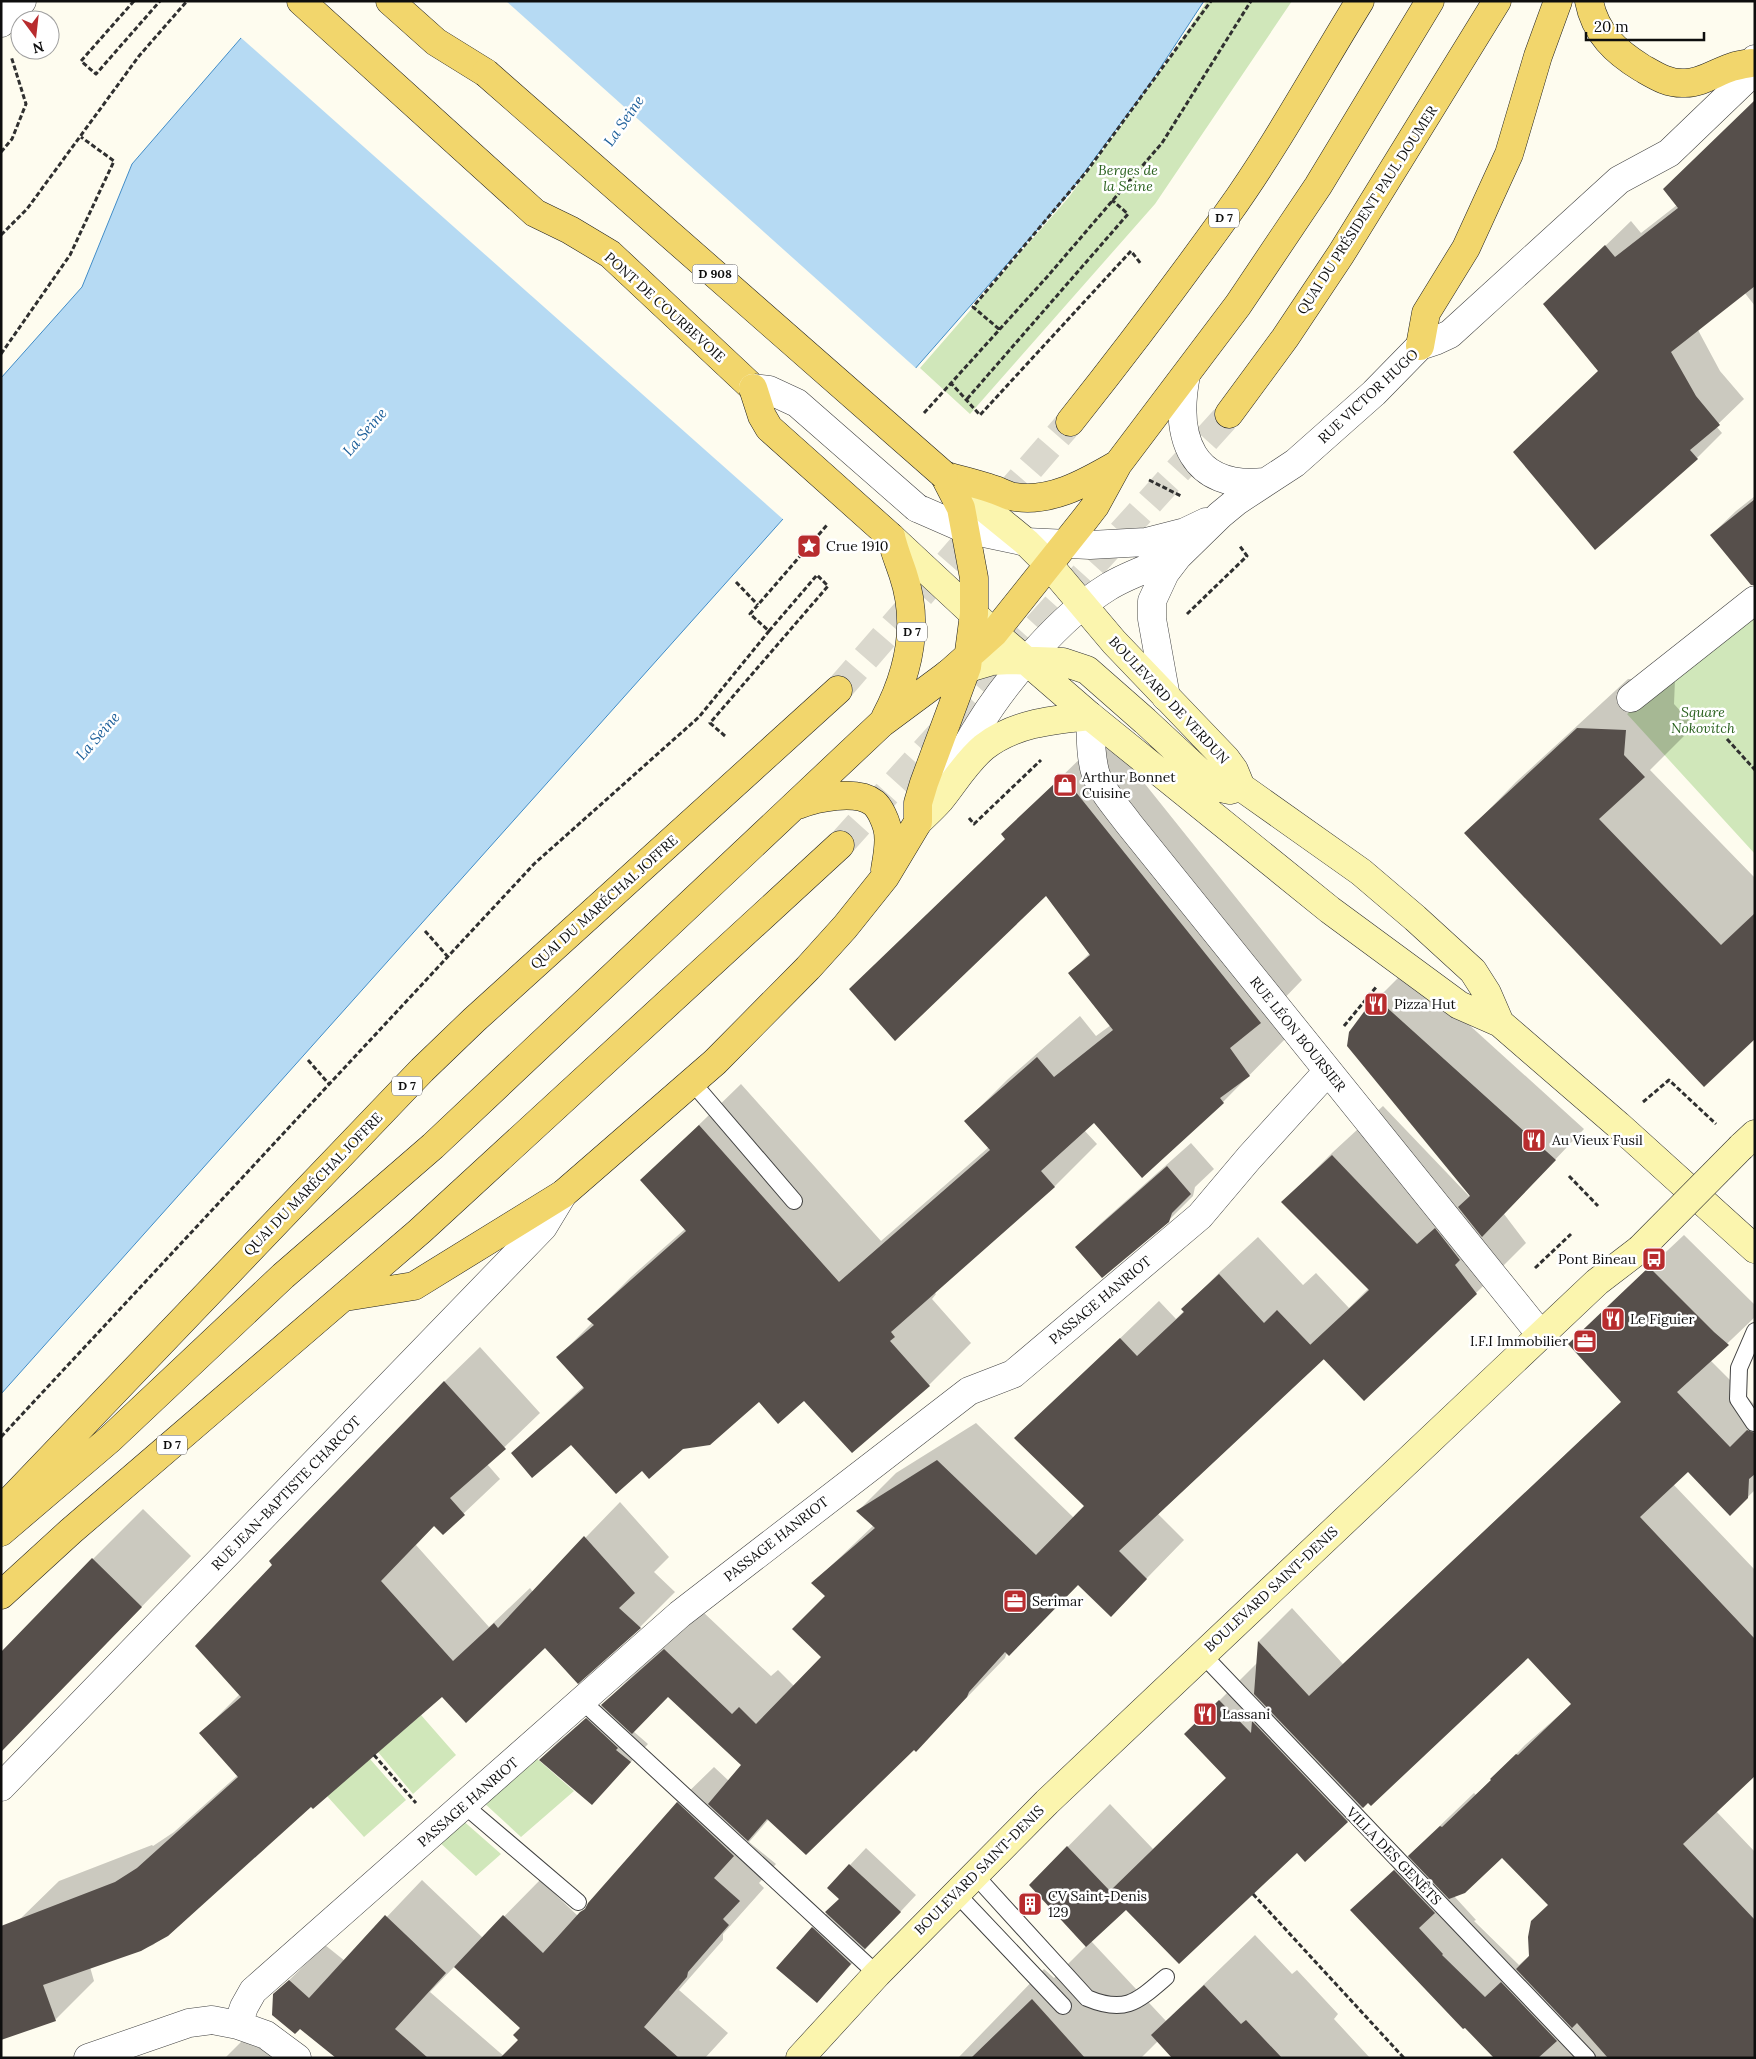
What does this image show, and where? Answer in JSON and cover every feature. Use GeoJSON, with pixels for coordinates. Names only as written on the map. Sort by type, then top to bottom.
{"type":"FeatureCollection","features":[{"type":"Feature","properties":{"kind":"main road","name":"PONT DE COURBEVOIE"},"geometry":{"type":"LineString","coordinates":[[301,1],[535,213],[570,230],[610,254],[754,388]]}},
{"type":"Feature","properties":{"kind":"main road","name":"D 908"},"geometry":{"type":"LineString","coordinates":[[390,1],[436,42],[486,73],[944,475]]}},
{"type":"Feature","properties":{"kind":"main road","name":"D 7"},"geometry":{"type":"LineString","coordinates":[[1070,422],[1132,344],[1228,213],[1264,160],[1360,1]]}},
{"type":"Feature","properties":{"kind":"main road"},"geometry":{"type":"LineString","coordinates":[[882,723],[961,666],[994,633],[1067,544],[1095,506],[1118,464],[1238,305],[1318,186],[1430,1]]}},
{"type":"Feature","properties":{"kind":"main road","name":"QUAI DU PRÉSIDENT PAUL DOUMER"},"geometry":{"type":"LineString","coordinates":[[1229,414],[1285,338],[1341,254],[1497,1]]}},
{"type":"Feature","properties":{"kind":"main road"},"geometry":{"type":"LineString","coordinates":[[1420,346],[1426,314],[1466,248],[1509,154],[1538,56],[1558,1]]}},
{"type":"Feature","properties":{"kind":"main road"},"geometry":{"type":"LineString","coordinates":[[1589,1],[1596,23],[1613,47],[1624,57],[1662,80],[1686,84],[1715,75],[1732,66],[1753,61]]}},
{"type":"Feature","properties":{"kind":"main road","name":"D 908"},"geometry":{"type":"LineString","coordinates":[[754,388],[762,416],[769,428],[891,538]]}},
{"type":"Feature","properties":{"kind":"main road"},"geometry":{"type":"LineString","coordinates":[[944,475],[1010,496],[1048,496],[1082,484],[1118,464]]}},
{"type":"Feature","properties":{"kind":"main road"},"geometry":{"type":"LineString","coordinates":[[918,822],[918,803],[961,666],[974,614],[974,578],[961,508],[944,475]]}},
{"type":"Feature","properties":{"kind":"main road","name":"BOULEVARD DE VERDUN"},"geometry":{"type":"LineString","coordinates":[[944,475],[1026,542],[1049,565],[1114,642],[1226,759],[1242,787],[1276,813],[1326,845],[1361,872],[1473,971],[1487,993],[1500,1023]]}},
{"type":"Feature","properties":{"kind":"main road","name":"BOULEVARD DE VERDUN"},"geometry":{"type":"LineString","coordinates":[[891,538],[994,633],[1090,716],[1330,910],[1459,1005],[1500,1023],[1618,1125],[1755,1249]]}},
{"type":"Feature","properties":{"kind":"main road","name":"D 7"},"geometry":{"type":"LineString","coordinates":[[1,1532],[110,1439],[282,1276],[433,1146],[882,723],[897,695],[906,668],[912,631],[908,598],[891,538]]}},
{"type":"Feature","properties":{"kind":"main road"},"geometry":{"type":"LineString","coordinates":[[961,666],[992,661],[1027,660],[1063,662],[1087,670],[1145,720],[1216,787],[1230,790],[1242,787]]}},
{"type":"Feature","properties":{"kind":"main road","name":"QUAI DU MARÉCHAL JOFFRE"},"geometry":{"type":"LineString","coordinates":[[1,1510],[422,1070],[474,1020],[838,690]]}},
{"type":"Feature","properties":{"kind":"main road"},"geometry":{"type":"LineString","coordinates":[[345,1297],[414,1286],[563,1194],[692,1082],[808,968],[845,927],[885,876],[918,822],[939,802],[962,771],[984,748],[1004,734],[1030,724],[1090,716]]}},
{"type":"Feature","properties":{"kind":"main road"},"geometry":{"type":"LineString","coordinates":[[795,806],[814,798],[831,797],[858,798],[873,803],[882,815],[889,838],[885,876]]}},
{"type":"Feature","properties":{"kind":"main road","name":"D 7"},"geometry":{"type":"LineString","coordinates":[[1,1595],[71,1531],[345,1297],[484,1173],[840,845]]}},
{"type":"Feature","properties":{"kind":"main road","name":"BOULEVARD SAINT-DENIS"},"geometry":{"type":"LineString","coordinates":[[800,2058],[877,1974],[965,1883],[1202,1654],[1597,1282],[1640,1249],[1748,1141]]}},
{"type":"Feature","properties":{"kind":"street"},"geometry":{"type":"LineString","coordinates":[[5,36],[22,1]]}},
{"type":"Feature","properties":{"kind":"street","name":"RUE VICTOR HUGO"},"geometry":{"type":"LineString","coordinates":[[1166,697],[1155,642],[1152,601],[1165,573],[1178,556],[1220,515],[1264,482],[1295,462],[1321,440],[1374,393],[1420,346],[1435,342],[1450,334],[1619,180],[1669,153],[1744,81],[1753,61]]}},
{"type":"Feature","properties":{"kind":"street"},"geometry":{"type":"LineString","coordinates":[[1186,375],[1181,400],[1183,432],[1196,459],[1209,472],[1227,480],[1240,483],[1264,482]]}},
{"type":"Feature","properties":{"kind":"street"},"geometry":{"type":"LineString","coordinates":[[754,388],[769,390],[797,403],[917,508],[965,529],[1026,542],[1090,545],[1146,542],[1185,532],[1220,515]]}},
{"type":"Feature","properties":{"kind":"street"},"geometry":{"type":"LineString","coordinates":[[939,802],[976,728],[1027,660],[1082,604],[1110,586],[1178,556]]}},
{"type":"Feature","properties":{"kind":"street"},"geometry":{"type":"LineString","coordinates":[[1631,698],[1755,600]]}},
{"type":"Feature","properties":{"kind":"street","name":"RUE LÉON BOURSIER"},"geometry":{"type":"LineString","coordinates":[[1090,716],[1093,764],[1101,785],[1135,832],[1541,1335]]}},
{"type":"Feature","properties":{"kind":"street","name":"PASSAGE HANRIOT"},"geometry":{"type":"LineString","coordinates":[[238,2025],[244,2007],[253,1991],[680,1614],[969,1391],[1013,1374],[1200,1216],[1249,1158],[1328,1071]]}},
{"type":"Feature","properties":{"kind":"street","name":"RUE JEAN-BAPTISTE CHARCOT"},"geometry":{"type":"LineString","coordinates":[[1,1787],[543,1227],[563,1194]]}},
{"type":"Feature","properties":{"kind":"street"},"geometry":{"type":"LineString","coordinates":[[88,2058],[189,2023],[212,2020],[238,2025],[266,2035],[297,2058]]}},
{"type":"Feature","properties":{"kind":"lane"},"geometry":{"type":"LineString","coordinates":[[692,1082],[794,1201]]}},
{"type":"Feature","properties":{"kind":"lane"},"geometry":{"type":"LineString","coordinates":[[1754,1423],[1738,1398],[1739,1368],[1755,1331]]}},
{"type":"Feature","properties":{"kind":"lane","name":"VILLA DES GENÊTS"},"geometry":{"type":"LineString","coordinates":[[1202,1654],[1587,2058]]}},
{"type":"Feature","properties":{"kind":"lane"},"geometry":{"type":"LineString","coordinates":[[582,1701],[877,1974]]}},
{"type":"Feature","properties":{"kind":"lane"},"geometry":{"type":"LineString","coordinates":[[464,1805],[578,1902]]}},
{"type":"Feature","properties":{"kind":"lane"},"geometry":{"type":"LineString","coordinates":[[965,1883],[1087,1998],[1102,2004],[1123,2006],[1141,1998],[1166,1977]]}},
{"type":"Feature","properties":{"kind":"lane"},"geometry":{"type":"LineString","coordinates":[[965,1883],[1063,2006]]}},
{"type":"Feature","properties":{"kind":"path"},"geometry":{"type":"LineString","coordinates":[[134,1],[81,61],[96,74],[160,1]]}},
{"type":"Feature","properties":{"kind":"path"},"geometry":{"type":"LineString","coordinates":[[1,235],[27,208],[81,137],[138,56],[187,1]]}},
{"type":"Feature","properties":{"kind":"path"},"geometry":{"type":"LineString","coordinates":[[999,329],[973,307],[1087,172],[1211,1]]}},
{"type":"Feature","properties":{"kind":"path"},"geometry":{"type":"LineString","coordinates":[[1141,264],[1131,251],[980,415],[950,382],[1162,143],[1251,1]]}},
{"type":"Feature","properties":{"kind":"path"},"geometry":{"type":"LineString","coordinates":[[1,152],[12,139],[26,104],[5,36]]}},
{"type":"Feature","properties":{"kind":"path"},"geometry":{"type":"LineString","coordinates":[[1,354],[70,255],[114,161],[81,137]]}},
{"type":"Feature","properties":{"kind":"path"},"geometry":{"type":"LineString","coordinates":[[967,399],[1128,214],[1112,200]]}},
{"type":"Feature","properties":{"kind":"path"},"geometry":{"type":"LineString","coordinates":[[1144,477],[1188,499]]}},
{"type":"Feature","properties":{"kind":"path"},"geometry":{"type":"LineString","coordinates":[[1155,642],[1247,556],[1238,543],[1232,550]]}},
{"type":"Feature","properties":{"kind":"path"},"geometry":{"type":"LineString","coordinates":[[1,1437],[534,864],[699,717],[817,575],[828,586],[710,723],[725,736]]}},
{"type":"Feature","properties":{"kind":"path"},"geometry":{"type":"LineString","coordinates":[[736,582],[758,605]]}},
{"type":"Feature","properties":{"kind":"path"},"geometry":{"type":"LineString","coordinates":[[750,614],[769,631]]}},
{"type":"Feature","properties":{"kind":"path"},"geometry":{"type":"LineString","coordinates":[[1727,739],[1755,770]]}},
{"type":"Feature","properties":{"kind":"path"},"geometry":{"type":"LineString","coordinates":[[966,813],[974,824],[1042,759]]}},
{"type":"Feature","properties":{"kind":"path"},"geometry":{"type":"LineString","coordinates":[[425,931],[448,957]]}},
{"type":"Feature","properties":{"kind":"path"},"geometry":{"type":"LineString","coordinates":[[1344,1026],[1370,992]]}},
{"type":"Feature","properties":{"kind":"path"},"geometry":{"type":"LineString","coordinates":[[308,1060],[329,1084]]}},
{"type":"Feature","properties":{"kind":"path"},"geometry":{"type":"LineString","coordinates":[[1669,1080],[1719,1127]]}},
{"type":"Feature","properties":{"kind":"path"},"geometry":{"type":"LineString","coordinates":[[1569,1176],[1598,1206]]}},
{"type":"Feature","properties":{"kind":"path"},"geometry":{"type":"LineString","coordinates":[[1535,1268],[1570,1234]]}},
{"type":"Feature","properties":{"kind":"path"},"geometry":{"type":"LineString","coordinates":[[374,1755],[438,1828]]}},
{"type":"Feature","properties":{"kind":"path"},"geometry":{"type":"LineString","coordinates":[[1253,1894],[1404,2058]]}},
{"type":"Feature","properties":{"kind":"green space","name":"Berges de la Seine"},"geometry":{"type":"Polygon","coordinates":[[[1207,1],[1292,1],[1155,204],[970,414],[920,368],[1069,197],[1165,65],[1207,1]]]}},
{"type":"Feature","properties":{"kind":"green space","name":"Square Nokovitch"},"geometry":{"type":"Polygon","coordinates":[[[1755,613],[1755,854],[1627,714],[1755,613]]]}},
{"type":"Feature","properties":{"kind":"green space"},"geometry":{"type":"Polygon","coordinates":[[[421,1715],[456,1755],[413,1794],[378,1752],[421,1715]]]}},
{"type":"Feature","properties":{"kind":"green space"},"geometry":{"type":"Polygon","coordinates":[[[535,1757],[574,1791],[521,1837],[483,1802],[535,1757]]]}},
{"type":"Feature","properties":{"kind":"green space"},"geometry":{"type":"Polygon","coordinates":[[[370,1759],[406,1800],[364,1837],[327,1796],[370,1759]]]}},
{"type":"Feature","properties":{"kind":"green space"},"geometry":{"type":"Polygon","coordinates":[[[460,1818],[501,1854],[476,1876],[436,1839],[460,1818]]]}},
{"type":"Feature","properties":{"kind":"water","name":"La Seine"},"geometry":{"type":"Polygon","coordinates":[[[273,1],[1204,1],[1149,85],[1066,197],[783,519],[1,1394],[1,378],[82,287],[132,164],[273,1]]]}},
{"type":"Feature","properties":{"kind":"pier"},"geometry":{"type":"Polygon","coordinates":[[[269,1],[506,1],[918,370],[785,521],[239,36],[269,1]]]}},
{"type":"Feature","properties":{"kind":"building"},"geometry":{"type":"Polygon","coordinates":[[[1755,100],[1755,286],[1671,352],[1696,396],[1720,425],[1690,450],[1698,459],[1595,550],[1513,452],[1598,371],[1543,304],[1605,245],[1615,257],[1678,208],[1663,189],[1755,100]]]}},
{"type":"Feature","properties":{"kind":"building"},"geometry":{"type":"Polygon","coordinates":[[[1755,499],[1755,585],[1751,585],[1710,535],[1755,499]]]}},
{"type":"Feature","properties":{"kind":"building"},"geometry":{"type":"Polygon","coordinates":[[[1577,728],[1626,730],[1624,755],[1645,777],[1599,819],[1721,945],[1755,913],[1755,1039],[1704,1087],[1464,833],[1577,728]]]}},
{"type":"Feature","properties":{"kind":"building"},"geometry":{"type":"Polygon","coordinates":[[[1054,784],[1071,786],[1261,1023],[1230,1048],[1250,1076],[1220,1098],[1224,1103],[1142,1178],[1094,1123],[1041,1171],[1055,1187],[891,1332],[895,1337],[890,1341],[930,1386],[852,1453],[804,1401],[778,1424],[759,1402],[710,1445],[683,1449],[649,1479],[642,1471],[616,1494],[571,1445],[532,1478],[511,1453],[584,1388],[556,1357],[594,1325],[587,1319],[686,1231],[640,1180],[699,1125],[839,1282],[990,1150],[964,1121],[1037,1057],[1054,1077],[1113,1030],[1068,973],[1090,955],[1046,896],[895,1041],[849,989],[1005,839],[1001,834],[1054,784]]]}},
{"type":"Feature","properties":{"kind":"building"},"geometry":{"type":"Polygon","coordinates":[[[1383,1004],[1556,1160],[1482,1237],[1458,1207],[1470,1196],[1347,1046],[1349,1032],[1369,1005],[1383,1004]]]}},
{"type":"Feature","properties":{"kind":"building"},"geometry":{"type":"Polygon","coordinates":[[[1332,1155],[1417,1244],[1435,1228],[1460,1260],[1455,1265],[1477,1294],[1364,1401],[1310,1345],[1369,1290],[1281,1202],[1332,1155]]]}},
{"type":"Feature","properties":{"kind":"building"},"geometry":{"type":"Polygon","coordinates":[[[1167,1166],[1191,1194],[1172,1213],[1169,1222],[1102,1278],[1075,1247],[1167,1166]]]}},
{"type":"Feature","properties":{"kind":"building"},"geometry":{"type":"Polygon","coordinates":[[[1649,1267],[1729,1345],[1677,1392],[1730,1447],[1747,1430],[1755,1433],[1755,1474],[1749,1479],[1748,1498],[1730,1516],[1688,1472],[1640,1517],[1755,1639],[1755,1776],[1683,1844],[1755,1920],[1755,2058],[1608,2058],[1577,2023],[1572,2028],[1516,1969],[1529,1956],[1528,1937],[1531,1921],[1548,1905],[1502,1858],[1465,1893],[1449,1899],[1408,1856],[1440,1826],[1442,1827],[1516,1754],[1518,1755],[1571,1704],[1528,1658],[1371,1806],[1368,1803],[1363,1808],[1254,1694],[1258,1641],[1309,1696],[1621,1402],[1568,1344],[1649,1267]]]}},
{"type":"Feature","properties":{"kind":"building"},"geometry":{"type":"Polygon","coordinates":[[[1219,1274],[1264,1323],[1277,1310],[1324,1359],[1119,1551],[1147,1579],[1111,1617],[1078,1585],[1009,1656],[1005,1652],[969,1692],[967,1697],[916,1752],[914,1750],[806,1855],[767,1819],[748,1841],[708,1804],[741,1765],[668,1697],[632,1734],[601,1705],[664,1649],[732,1714],[739,1707],[756,1724],[821,1657],[792,1629],[825,1596],[811,1583],[875,1528],[856,1511],[937,1460],[1036,1555],[1084,1506],[1014,1438],[1120,1338],[1137,1356],[1184,1312],[1181,1309],[1219,1274]]]}},
{"type":"Feature","properties":{"kind":"building"},"geometry":{"type":"Polygon","coordinates":[[[444,1381],[506,1449],[450,1498],[465,1515],[443,1535],[434,1526],[381,1581],[453,1661],[494,1623],[498,1628],[584,1536],[635,1593],[619,1608],[641,1628],[578,1684],[545,1648],[466,1723],[442,1697],[313,1809],[311,1807],[168,1936],[141,1951],[43,1985],[56,2021],[1,2040],[1,1926],[115,1882],[137,1868],[238,1777],[199,1733],[241,1697],[195,1646],[272,1565],[269,1561],[444,1381]]]}},
{"type":"Feature","properties":{"kind":"building"},"geometry":{"type":"Polygon","coordinates":[[[92,1558],[142,1607],[1,1752],[1,1652],[92,1558]]]}},
{"type":"Feature","properties":{"kind":"building"},"geometry":{"type":"Polygon","coordinates":[[[1219,1700],[1251,1733],[1252,1721],[1348,1822],[1305,1862],[1297,1853],[1179,1964],[1126,1910],[1086,1947],[1029,1885],[1067,1846],[1110,1891],[1226,1778],[1184,1734],[1219,1700]]]}},
{"type":"Feature","properties":{"kind":"building"},"geometry":{"type":"Polygon","coordinates":[[[586,1718],[618,1748],[616,1750],[631,1762],[592,1805],[539,1760],[586,1718]]]}},
{"type":"Feature","properties":{"kind":"building"},"geometry":{"type":"Polygon","coordinates":[[[677,1802],[734,1856],[714,1878],[740,1901],[723,1919],[729,1925],[644,2027],[679,2058],[500,2058],[518,2040],[513,2035],[520,2028],[454,1967],[503,1915],[543,1953],[580,1912],[585,1909],[588,1903],[677,1802]]]}},
{"type":"Feature","properties":{"kind":"building"},"geometry":{"type":"Polygon","coordinates":[[[849,1864],[901,1912],[865,1949],[825,1912],[839,1899],[827,1888],[849,1864]]]}},
{"type":"Feature","properties":{"kind":"building"},"geometry":{"type":"Polygon","coordinates":[[[1394,1870],[1435,1913],[1419,1928],[1442,1955],[1485,1997],[1501,1982],[1557,2041],[1538,2058],[1494,2058],[1465,2028],[1463,2029],[1350,1910],[1394,1870]]]}},
{"type":"Feature","properties":{"kind":"building"},"geometry":{"type":"Polygon","coordinates":[[[385,1915],[446,1973],[395,2029],[428,2058],[336,2058],[300,2029],[295,2034],[272,2015],[273,1994],[289,1980],[309,1998],[385,1915]]]}},
{"type":"Feature","properties":{"kind":"building"},"geometry":{"type":"Polygon","coordinates":[[[812,1927],[851,1964],[817,2003],[776,1968],[812,1927]]]}},
{"type":"Feature","properties":{"kind":"building"},"geometry":{"type":"Polygon","coordinates":[[[1204,1985],[1241,2024],[1246,2020],[1282,2058],[1172,2058],[1151,2035],[1204,1985]]]}},
{"type":"Feature","properties":{"kind":"building"},"geometry":{"type":"Polygon","coordinates":[[[1032,1999],[1085,2058],[971,2058],[1032,1999]]]}},
{"type":"Feature","properties":{"kind":"tunnel"},"geometry":{"type":"LineString","coordinates":[[840,845],[1229,414]]}},
{"type":"Feature","properties":{"kind":"tunnel"},"geometry":{"type":"LineString","coordinates":[[838,690],[1070,422]]}},
{"type":"Feature","properties":{"kind":"place","name":"Crue 1910"},"geometry":{"type":"Point","coordinates":[809,546]}},
{"type":"Feature","properties":{"kind":"place","name":"Arthur Bonnet Cuisine"},"geometry":{"type":"Point","coordinates":[1065,785]}},
{"type":"Feature","properties":{"kind":"place","name":"Pizza Hut"},"geometry":{"type":"Point","coordinates":[1376,1004]}},
{"type":"Feature","properties":{"kind":"place","name":"Au Vieux Fusil"},"geometry":{"type":"Point","coordinates":[1534,1140]}},
{"type":"Feature","properties":{"kind":"place","name":"Pont Bineau"},"geometry":{"type":"Point","coordinates":[1654,1259]}},
{"type":"Feature","properties":{"kind":"place","name":"Le Figuier"},"geometry":{"type":"Point","coordinates":[1613,1319]}},
{"type":"Feature","properties":{"kind":"place","name":"I.F.I Immobilier"},"geometry":{"type":"Point","coordinates":[1585,1341]}},
{"type":"Feature","properties":{"kind":"place","name":"Serimar"},"geometry":{"type":"Point","coordinates":[1015,1601]}},
{"type":"Feature","properties":{"kind":"place","name":"Lassani"},"geometry":{"type":"Point","coordinates":[1205,1714]}},
{"type":"Feature","properties":{"kind":"place","name":"CV Saint-Denis 129"},"geometry":{"type":"Point","coordinates":[1030,1904]}}]}
